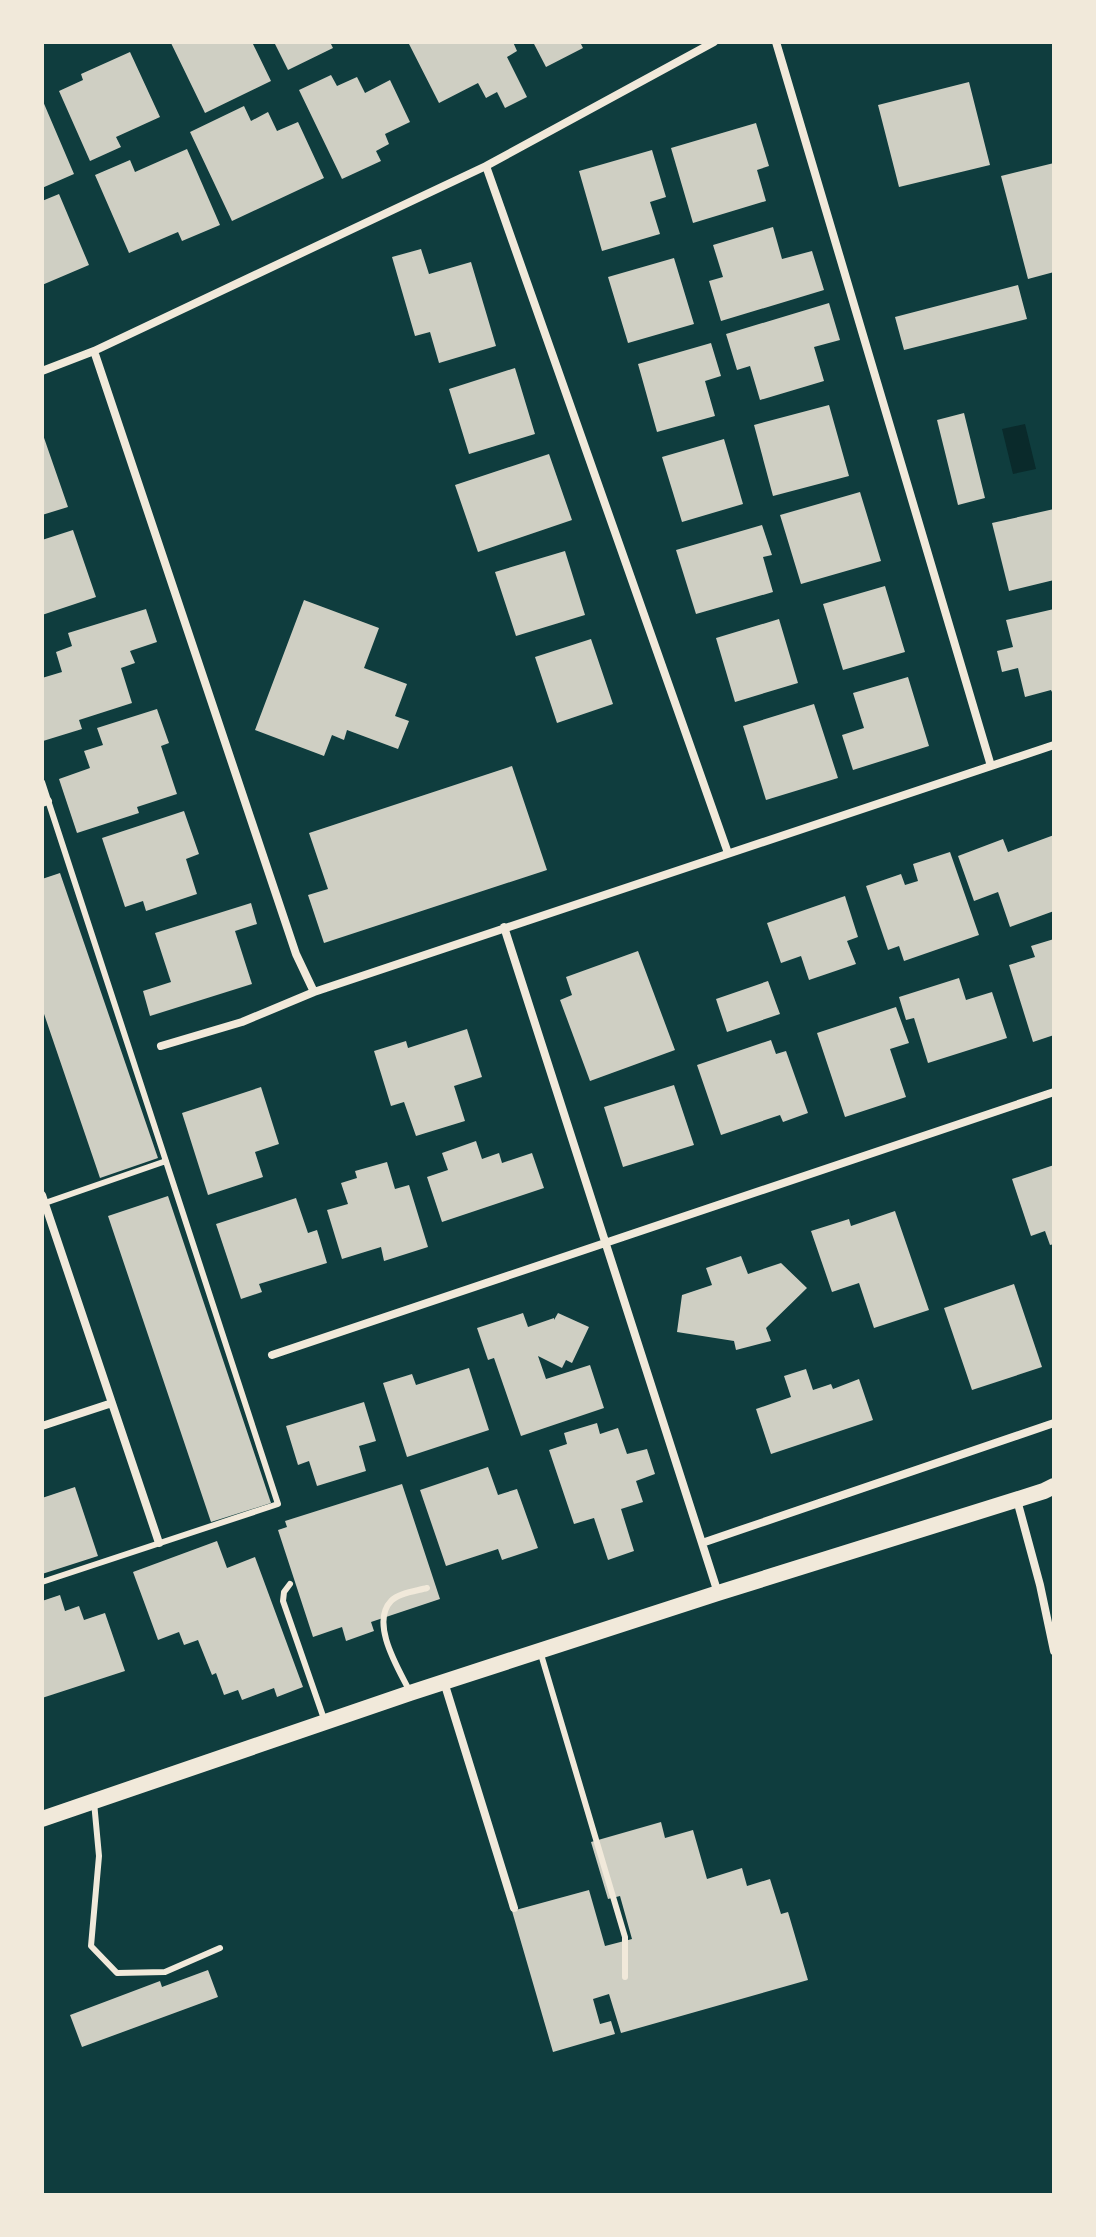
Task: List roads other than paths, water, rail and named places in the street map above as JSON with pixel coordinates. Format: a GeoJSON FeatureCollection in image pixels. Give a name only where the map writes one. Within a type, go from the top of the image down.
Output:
{"type":"FeatureCollection","features":[{"type":"Feature","properties":{"kind":"main road"},"geometry":{"type":"LineString","coordinates":[[42,1819],[410,1693],[1051,1489]]}},
{"type":"Feature","properties":{"kind":"street"},"geometry":{"type":"LineString","coordinates":[[42,371],[94,351],[486,166],[714,42]]}},
{"type":"Feature","properties":{"kind":"street"},"geometry":{"type":"LineString","coordinates":[[776,42],[991,766]]}},
{"type":"Feature","properties":{"kind":"street"},"geometry":{"type":"LineString","coordinates":[[486,166],[728,853]]}},
{"type":"Feature","properties":{"kind":"street"},"geometry":{"type":"LineString","coordinates":[[94,351],[296,954],[314,992]]}},
{"type":"Feature","properties":{"kind":"street"},"geometry":{"type":"LineString","coordinates":[[161,1046],[242,1022],[314,992],[504,927],[1054,745]]}},
{"type":"Feature","properties":{"kind":"street"},"geometry":{"type":"LineString","coordinates":[[504,927],[718,1593]]}},
{"type":"Feature","properties":{"kind":"street"},"geometry":{"type":"LineString","coordinates":[[272,1355],[1054,1092]]}},
{"type":"Feature","properties":{"kind":"street"},"geometry":{"type":"LineString","coordinates":[[43,1199],[159,1543]]}},
{"type":"Feature","properties":{"kind":"street"},"geometry":{"type":"LineString","coordinates":[[42,1426],[112,1403]]}},
{"type":"Feature","properties":{"kind":"street"},"geometry":{"type":"LineString","coordinates":[[702,1543],[1054,1423]]}},
{"type":"Feature","properties":{"kind":"street"},"geometry":{"type":"LineString","coordinates":[[1017,1500],[1054,1651]]}},
{"type":"Feature","properties":{"kind":"street"},"geometry":{"type":"LineString","coordinates":[[444,1682],[514,1908]]}},
{"type":"Feature","properties":{"kind":"lane"},"geometry":{"type":"LineString","coordinates":[[42,782],[45,802],[278,1504],[42,1582]]}},
{"type":"Feature","properties":{"kind":"lane"},"geometry":{"type":"LineString","coordinates":[[43,1199],[166,1161]]}},
{"type":"Feature","properties":{"kind":"lane"},"geometry":{"type":"LineString","coordinates":[[290,1584],[284,1592],[283,1601],[325,1723]]}},
{"type":"Feature","properties":{"kind":"lane"},"geometry":{"type":"LineString","coordinates":[[410,1693],[383,1630],[385,1610],[393,1598],[427,1588]]}},
{"type":"Feature","properties":{"kind":"lane"},"geometry":{"type":"LineString","coordinates":[[540,1651],[625,1937],[625,1977]]}},
{"type":"Feature","properties":{"kind":"lane"},"geometry":{"type":"LineString","coordinates":[[94,1802],[99,1856],[91,1946],[117,1973],[165,1972],[220,1948]]}},
{"type":"Feature","properties":{"kind":"water"},"geometry":{"type":"Polygon","coordinates":[[[1025,424],[1036,469],[1013,474],[1002,429],[1025,424]]]}}]}
